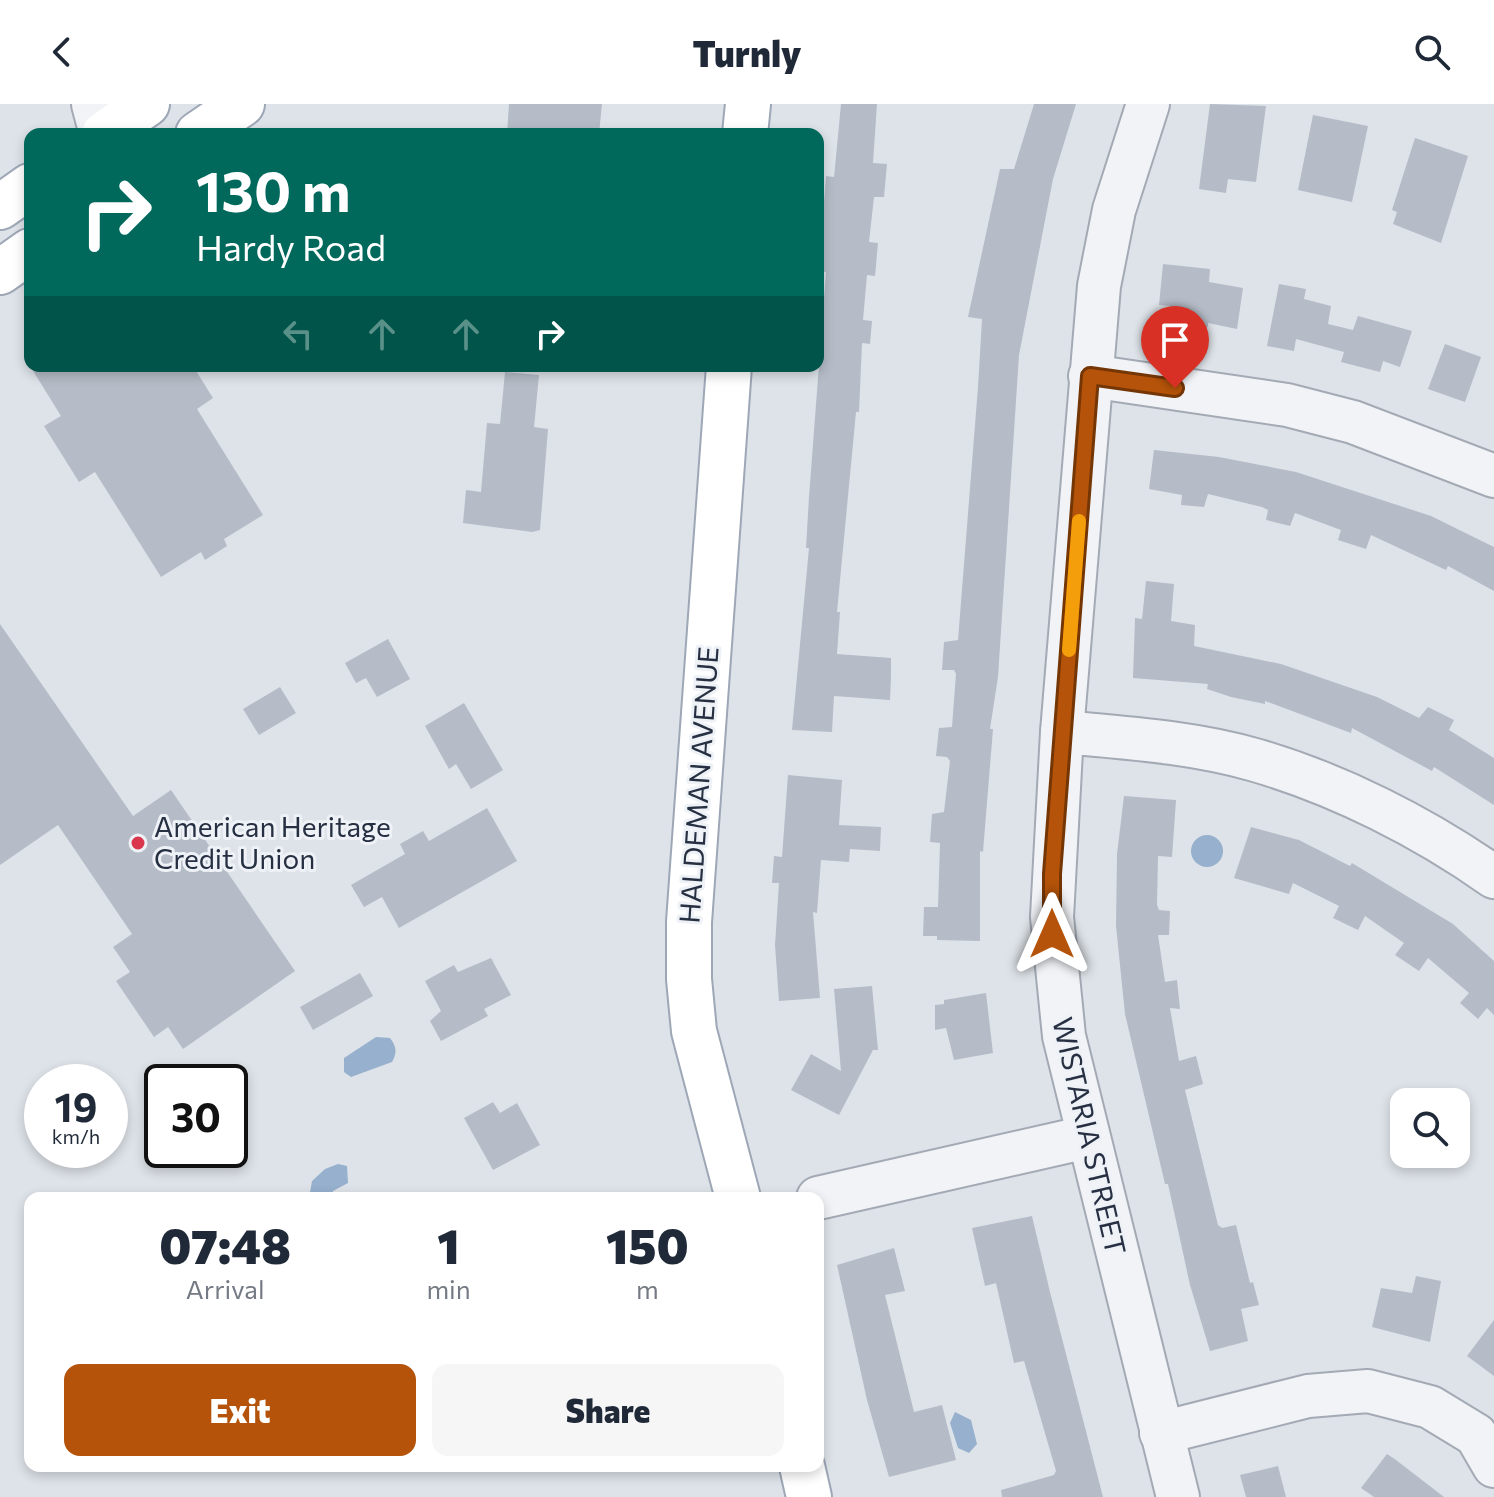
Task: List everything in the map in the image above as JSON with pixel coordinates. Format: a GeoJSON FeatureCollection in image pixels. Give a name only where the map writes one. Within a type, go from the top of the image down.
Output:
{"type":"FeatureCollection","features":[{"type":"Feature","properties":{"kind":"main road"},"geometry":{"type":"LineString","coordinates":[[111,128],[147,104]]}},
{"type":"Feature","properties":{"kind":"main road"},"geometry":{"type":"LineString","coordinates":[[207,128],[242,104]]}},
{"type":"Feature","properties":{"kind":"main road"},"geometry":{"type":"LineString","coordinates":[[746,128],[748,104]]}},
{"type":"Feature","properties":{"kind":"main road"},"geometry":{"type":"LineString","coordinates":[[0,207],[24,190]]}},
{"type":"Feature","properties":{"kind":"main road"},"geometry":{"type":"LineString","coordinates":[[0,272],[24,255]]}},
{"type":"Feature","properties":{"kind":"main road","name":"HALDEMAN AVENUE"},"geometry":{"type":"LineString","coordinates":[[729,372],[689,922],[689,979],[697,1044],[736,1192]]}},
{"type":"Feature","properties":{"kind":"main road"},"geometry":{"type":"LineString","coordinates":[[803,1472],[809,1497]]}},
{"type":"Feature","properties":{"kind":"street"},"geometry":{"type":"LineString","coordinates":[[93,104],[100,128]]}},
{"type":"Feature","properties":{"kind":"street","name":"WISTARIA STREET"},"geometry":{"type":"LineString","coordinates":[[1148,104],[1114,210],[1099,286],[1052,874],[1053,952],[1064,1036],[1087,1137],[1178,1497]]}},
{"type":"Feature","properties":{"kind":"street"},"geometry":{"type":"LineString","coordinates":[[1090,376],[1287,405],[1353,422],[1494,476]]}},
{"type":"Feature","properties":{"kind":"street"},"geometry":{"type":"LineString","coordinates":[[1062,732],[1200,747],[1255,760],[1312,780],[1395,818],[1494,877]]}},
{"type":"Feature","properties":{"kind":"street"},"geometry":{"type":"LineString","coordinates":[[824,1197],[1087,1137]]}},
{"type":"Feature","properties":{"kind":"street"},"geometry":{"type":"LineString","coordinates":[[1161,1433],[1308,1396],[1368,1391],[1430,1407],[1476,1435],[1494,1466]]}},
{"type":"Feature","properties":{"kind":"water"},"geometry":{"type":"Polygon","coordinates":[[[1207,835],[1218,840],[1223,851],[1218,862],[1207,867],[1196,862],[1191,851],[1196,840],[1207,835]]]}},
{"type":"Feature","properties":{"kind":"water"},"geometry":{"type":"Polygon","coordinates":[[[376,1037],[390,1038],[392,1041],[396,1050],[392,1062],[351,1077],[344,1072],[344,1058],[376,1037]]]}},
{"type":"Feature","properties":{"kind":"water"},"geometry":{"type":"Polygon","coordinates":[[[338,1164],[347,1166],[348,1183],[333,1192],[310,1192],[312,1181],[325,1169],[338,1164]]]}},
{"type":"Feature","properties":{"kind":"water"},"geometry":{"type":"Polygon","coordinates":[[[955,1412],[971,1420],[977,1444],[969,1453],[958,1448],[950,1423],[955,1412]]]}},
{"type":"Feature","properties":{"kind":"building"},"geometry":{"type":"Polygon","coordinates":[[[509,104],[602,104],[600,128],[507,128],[509,104]]]}},
{"type":"Feature","properties":{"kind":"building"},"geometry":{"type":"Polygon","coordinates":[[[841,104],[877,104],[873,163],[887,164],[884,197],[874,197],[869,242],[878,243],[875,276],[867,275],[863,320],[872,321],[870,344],[862,343],[859,412],[856,412],[837,612],[840,612],[837,654],[891,658],[890,700],[834,696],[832,732],[792,730],[809,548],[806,548],[818,372],[824,372],[826,176],[834,177],[841,104]]]}},
{"type":"Feature","properties":{"kind":"building"},"geometry":{"type":"Polygon","coordinates":[[[1034,104],[1076,104],[1053,179],[1019,355],[998,677],[990,729],[993,729],[983,852],[980,851],[980,941],[937,940],[937,936],[923,936],[924,907],[938,907],[940,843],[930,842],[932,814],[944,812],[950,761],[947,757],[936,756],[939,728],[952,727],[956,674],[954,670],[942,670],[944,642],[958,640],[978,387],[982,319],[968,317],[1000,169],[1014,169],[1034,104]]]}},
{"type":"Feature","properties":{"kind":"building"},"geometry":{"type":"Polygon","coordinates":[[[1210,104],[1266,106],[1256,182],[1228,179],[1226,193],[1199,189],[1210,104]]]}},
{"type":"Feature","properties":{"kind":"building"},"geometry":{"type":"Polygon","coordinates":[[[1313,115],[1368,126],[1352,202],[1298,190],[1313,115]]]}},
{"type":"Feature","properties":{"kind":"building"},"geometry":{"type":"Polygon","coordinates":[[[1415,138],[1468,156],[1441,243],[1393,224],[1397,212],[1392,210],[1415,138]]]}},
{"type":"Feature","properties":{"kind":"building"},"geometry":{"type":"Polygon","coordinates":[[[1163,264],[1210,269],[1209,282],[1243,288],[1237,329],[1208,323],[1208,327],[1168,323],[1170,306],[1159,305],[1163,264]]]}},
{"type":"Feature","properties":{"kind":"building"},"geometry":{"type":"Polygon","coordinates":[[[1279,284],[1306,289],[1304,299],[1331,306],[1328,324],[1353,330],[1358,316],[1412,331],[1400,367],[1383,361],[1380,372],[1341,362],[1344,352],[1296,339],[1294,351],[1267,346],[1279,284]]]}},
{"type":"Feature","properties":{"kind":"building"},"geometry":{"type":"Polygon","coordinates":[[[1445,344],[1481,357],[1465,402],[1428,389],[1445,344]]]}},
{"type":"Feature","properties":{"kind":"building"},"geometry":{"type":"Polygon","coordinates":[[[34,372],[197,372],[213,398],[197,409],[263,515],[224,539],[227,546],[205,560],[201,552],[161,577],[95,472],[79,482],[44,426],[61,416],[34,372]]]}},
{"type":"Feature","properties":{"kind":"building"},"geometry":{"type":"Polygon","coordinates":[[[505,372],[539,375],[534,427],[548,429],[540,530],[532,532],[463,523],[466,490],[481,492],[487,423],[500,424],[505,372]]]}},
{"type":"Feature","properties":{"kind":"building"},"geometry":{"type":"Polygon","coordinates":[[[1154,450],[1219,457],[1296,472],[1431,516],[1494,547],[1494,591],[1448,566],[1446,570],[1371,535],[1366,549],[1338,540],[1341,530],[1295,513],[1290,526],[1266,520],[1268,510],[1262,507],[1208,494],[1204,507],[1181,505],[1182,495],[1149,489],[1154,450]]]}},
{"type":"Feature","properties":{"kind":"building"},"geometry":{"type":"Polygon","coordinates":[[[1146,581],[1174,584],[1171,621],[1195,625],[1194,646],[1281,664],[1377,697],[1419,718],[1428,707],[1454,720],[1449,730],[1494,758],[1494,805],[1434,767],[1432,771],[1352,728],[1351,733],[1265,701],[1265,704],[1231,697],[1207,689],[1208,684],[1133,678],[1135,618],[1142,619],[1146,581]]]}},
{"type":"Feature","properties":{"kind":"building","name":"American Heritage Credit Union"},"geometry":{"type":"Polygon","coordinates":[[[0,624],[133,816],[171,790],[295,971],[183,1049],[168,1027],[154,1037],[116,981],[130,972],[113,947],[132,934],[58,825],[0,865],[0,624]]]}},
{"type":"Feature","properties":{"kind":"building"},"geometry":{"type":"Polygon","coordinates":[[[388,639],[410,679],[377,697],[366,678],[356,683],[345,663],[388,639]]]}},
{"type":"Feature","properties":{"kind":"building"},"geometry":{"type":"Polygon","coordinates":[[[280,687],[296,713],[259,735],[243,709],[280,687]]]}},
{"type":"Feature","properties":{"kind":"building"},"geometry":{"type":"Polygon","coordinates":[[[464,703],[503,770],[471,789],[456,764],[449,769],[425,726],[464,703]]]}},
{"type":"Feature","properties":{"kind":"building"},"geometry":{"type":"Polygon","coordinates":[[[788,775],[842,780],[839,825],[881,827],[880,851],[850,849],[849,862],[821,860],[817,913],[813,912],[820,998],[779,1001],[775,945],[779,883],[772,883],[774,856],[782,857],[788,775]]]}},
{"type":"Feature","properties":{"kind":"building"},"geometry":{"type":"Polygon","coordinates":[[[1124,796],[1176,800],[1172,857],[1158,856],[1157,905],[1159,910],[1170,911],[1169,935],[1158,935],[1165,982],[1177,980],[1180,1009],[1170,1008],[1179,1061],[1196,1056],[1203,1084],[1185,1090],[1218,1225],[1222,1228],[1236,1225],[1250,1283],[1253,1282],[1259,1305],[1241,1309],[1248,1341],[1210,1351],[1190,1285],[1125,1014],[1116,926],[1117,854],[1124,796]]]}},
{"type":"Feature","properties":{"kind":"building"},"geometry":{"type":"Polygon","coordinates":[[[487,808],[517,861],[399,928],[382,897],[364,907],[351,885],[405,854],[400,844],[423,831],[429,841],[487,808]]]}},
{"type":"Feature","properties":{"kind":"building"},"geometry":{"type":"Polygon","coordinates":[[[1251,827],[1299,840],[1350,866],[1352,863],[1453,924],[1494,961],[1494,1015],[1487,1008],[1478,1019],[1460,1003],[1469,993],[1428,958],[1419,971],[1395,955],[1404,943],[1365,916],[1358,930],[1333,918],[1339,906],[1293,883],[1289,894],[1234,878],[1251,827]]]}},
{"type":"Feature","properties":{"kind":"building"},"geometry":{"type":"Polygon","coordinates":[[[491,958],[511,995],[484,1009],[488,1016],[441,1041],[430,1021],[441,1011],[425,981],[454,965],[458,972],[491,958]]]}},
{"type":"Feature","properties":{"kind":"building"},"geometry":{"type":"Polygon","coordinates":[[[360,973],[373,996],[313,1030],[300,1007],[360,973]]]}},
{"type":"Feature","properties":{"kind":"building"},"geometry":{"type":"Polygon","coordinates":[[[872,986],[878,1050],[873,1050],[839,1115],[791,1090],[811,1054],[841,1071],[834,989],[872,986]]]}},
{"type":"Feature","properties":{"kind":"building"},"geometry":{"type":"Polygon","coordinates":[[[986,993],[993,1053],[954,1060],[946,1028],[935,1030],[935,1005],[944,1004],[944,1000],[986,993]]]}},
{"type":"Feature","properties":{"kind":"building"},"geometry":{"type":"Polygon","coordinates":[[[493,1102],[500,1113],[517,1103],[540,1145],[493,1170],[464,1118],[493,1102]]]}},
{"type":"Feature","properties":{"kind":"building"},"geometry":{"type":"Polygon","coordinates":[[[1032,1216],[1103,1497],[1002,1497],[1001,1490],[1054,1475],[1056,1471],[1024,1361],[1014,1363],[996,1283],[985,1286],[972,1228],[1032,1216]]]}},
{"type":"Feature","properties":{"kind":"building"},"geometry":{"type":"Polygon","coordinates":[[[894,1248],[905,1291],[885,1295],[914,1412],[942,1405],[956,1460],[889,1477],[867,1400],[837,1265],[894,1248]]]}},
{"type":"Feature","properties":{"kind":"building"},"geometry":{"type":"Polygon","coordinates":[[[1416,1276],[1441,1281],[1430,1342],[1372,1327],[1381,1288],[1412,1293],[1416,1276]]]}},
{"type":"Feature","properties":{"kind":"building"},"geometry":{"type":"Polygon","coordinates":[[[1494,1320],[1494,1376],[1467,1356],[1494,1320]]]}},
{"type":"Feature","properties":{"kind":"building"},"geometry":{"type":"Polygon","coordinates":[[[1387,1454],[1444,1497],[1374,1497],[1361,1488],[1387,1454]]]}},
{"type":"Feature","properties":{"kind":"building"},"geometry":{"type":"Polygon","coordinates":[[[1278,1466],[1286,1497],[1246,1497],[1240,1475],[1278,1466]]]}},
{"type":"Feature","properties":{"kind":"slow traffic"},"geometry":{"type":"LineString","coordinates":[[1069,650],[1079,521]]}},
{"type":"Feature","properties":{"kind":"place","name":"American Heritage Credit Union"},"geometry":{"type":"Point","coordinates":[138,843]}},
{"type":"Feature","properties":{"kind":"route"},"geometry":{"type":"LineString","coordinates":[[1052,934],[1052,874],[1090,376],[1175,388]]}}]}
